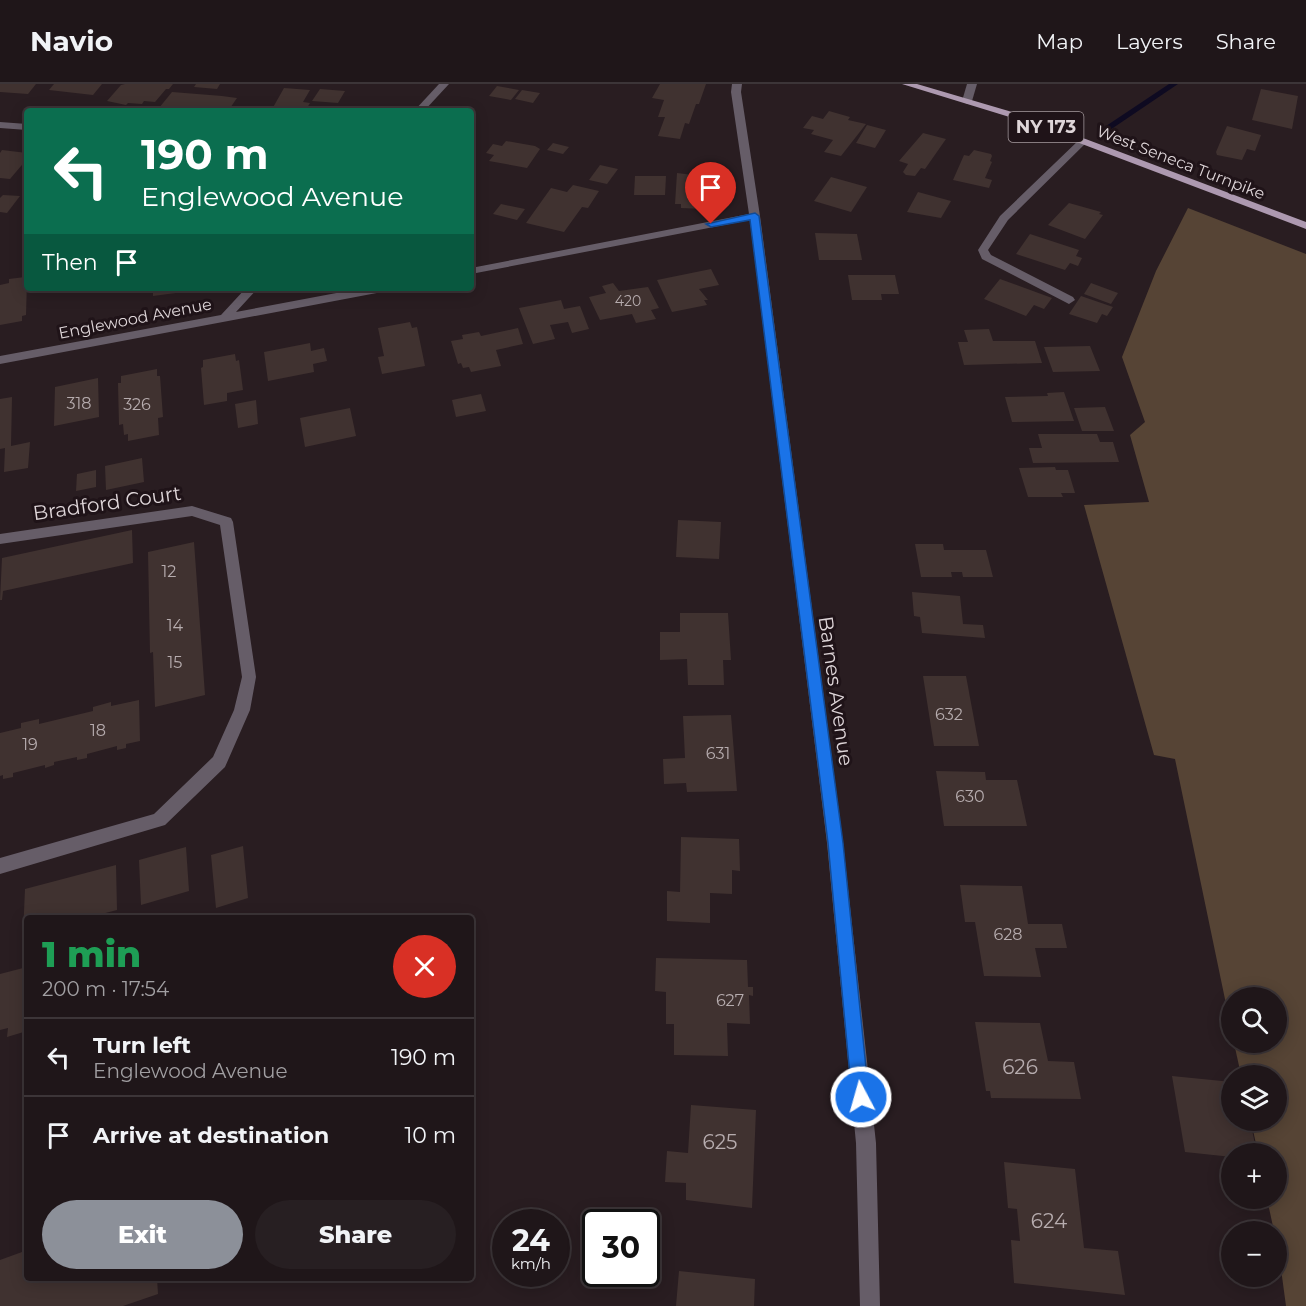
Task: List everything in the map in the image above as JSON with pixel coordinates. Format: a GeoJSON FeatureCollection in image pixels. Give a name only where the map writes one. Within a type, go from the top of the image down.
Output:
{"type":"FeatureCollection","features":[{"type":"Feature","properties":{"kind":"main road","name":"West Seneca Turnpike"},"geometry":{"type":"LineString","coordinates":[[907,84],[1019,117],[1306,226]]}},
{"type":"Feature","properties":{"kind":"street"},"geometry":{"type":"LineString","coordinates":[[422,108],[444,84]]}},
{"type":"Feature","properties":{"kind":"street","name":"Barnes Avenue"},"geometry":{"type":"LineString","coordinates":[[737,84],[736,92],[755,216],[835,843],[866,1143],[870,1306]]}},
{"type":"Feature","properties":{"kind":"street"},"geometry":{"type":"LineString","coordinates":[[967,101],[972,84]]}},
{"type":"Feature","properties":{"kind":"street"},"geometry":{"type":"LineString","coordinates":[[0,125],[24,127]]}},
{"type":"Feature","properties":{"kind":"street"},"geometry":{"type":"LineString","coordinates":[[1069,300],[986,257],[982,250],[1004,218],[1083,141]]}},
{"type":"Feature","properties":{"kind":"street"},"geometry":{"type":"LineString","coordinates":[[474,270],[755,216]]}},
{"type":"Feature","properties":{"kind":"street"},"geometry":{"type":"LineString","coordinates":[[223,319],[249,291]]}},
{"type":"Feature","properties":{"kind":"street","name":"Englewood Avenue"},"geometry":{"type":"LineString","coordinates":[[0,360],[367,291]]}},
{"type":"Feature","properties":{"kind":"street","name":"Bradford Court"},"geometry":{"type":"LineString","coordinates":[[0,539],[192,511],[226,522],[249,676],[242,710],[219,762],[159,820],[0,866]]}},
{"type":"Feature","properties":{"kind":"shaded area"},"geometry":{"type":"Polygon","coordinates":[[[1188,208],[1306,254],[1306,1306],[1286,1306],[1283,1287],[1287,1287],[1287,1221],[1272,1221],[1269,1209],[1287,1209],[1287,1143],[1256,1143],[1253,1131],[1287,1131],[1287,1065],[1239,1065],[1236,1053],[1287,1053],[1287,987],[1222,987],[1175,759],[1154,755],[1084,505],[1149,502],[1130,435],[1145,422],[1122,357],[1156,271],[1188,208]]]}},
{"type":"Feature","properties":{"kind":"building"},"geometry":{"type":"Polygon","coordinates":[[[0,84],[36,84],[28,94],[0,92],[0,84]]]}},
{"type":"Feature","properties":{"kind":"building"},"geometry":{"type":"Polygon","coordinates":[[[54,84],[102,84],[93,95],[49,90],[54,84]]]}},
{"type":"Feature","properties":{"kind":"building"},"geometry":{"type":"Polygon","coordinates":[[[173,84],[155,102],[144,101],[142,104],[128,103],[126,105],[107,101],[121,85],[173,84]]]}},
{"type":"Feature","properties":{"kind":"building"},"geometry":{"type":"Polygon","coordinates":[[[196,84],[220,84],[217,89],[194,87],[196,84]]]}},
{"type":"Feature","properties":{"kind":"building"},"geometry":{"type":"Polygon","coordinates":[[[660,84],[706,84],[689,124],[685,123],[680,139],[658,136],[665,117],[658,117],[664,100],[652,98],[660,84]]]}},
{"type":"Feature","properties":{"kind":"building"},"geometry":{"type":"Polygon","coordinates":[[[497,86],[519,90],[511,100],[489,96],[497,86]]]}},
{"type":"Feature","properties":{"kind":"building"},"geometry":{"type":"Polygon","coordinates":[[[284,88],[310,90],[303,102],[310,103],[307,108],[273,108],[284,88]]]}},
{"type":"Feature","properties":{"kind":"building"},"geometry":{"type":"Polygon","coordinates":[[[320,89],[345,91],[338,103],[312,101],[320,89]]]}},
{"type":"Feature","properties":{"kind":"building"},"geometry":{"type":"Polygon","coordinates":[[[1261,89],[1298,96],[1292,129],[1252,120],[1261,89]]]}},
{"type":"Feature","properties":{"kind":"building"},"geometry":{"type":"Polygon","coordinates":[[[522,90],[540,93],[533,103],[515,99],[522,90]]]}},
{"type":"Feature","properties":{"kind":"building"},"geometry":{"type":"Polygon","coordinates":[[[172,92],[237,98],[230,108],[159,108],[172,92]]]}},
{"type":"Feature","properties":{"kind":"building"},"geometry":{"type":"Polygon","coordinates":[[[829,111],[850,117],[848,120],[866,124],[841,156],[824,152],[833,140],[811,134],[814,130],[803,128],[812,116],[823,119],[829,111]]]}},
{"type":"Feature","properties":{"kind":"building"},"geometry":{"type":"Polygon","coordinates":[[[867,125],[886,130],[875,148],[856,143],[867,125]]]}},
{"type":"Feature","properties":{"kind":"building"},"geometry":{"type":"Polygon","coordinates":[[[1227,126],[1261,135],[1255,151],[1247,149],[1242,160],[1217,155],[1216,152],[1227,126]]]}},
{"type":"Feature","properties":{"kind":"building"},"geometry":{"type":"Polygon","coordinates":[[[923,133],[946,139],[925,169],[921,168],[915,176],[906,175],[903,172],[908,164],[899,161],[923,133]]]}},
{"type":"Feature","properties":{"kind":"building"},"geometry":{"type":"Polygon","coordinates":[[[506,141],[540,149],[527,168],[489,161],[494,155],[486,153],[493,144],[502,146],[506,141]]]}},
{"type":"Feature","properties":{"kind":"building"},"geometry":{"type":"Polygon","coordinates":[[[553,143],[569,147],[563,154],[547,150],[553,143]]]}},
{"type":"Feature","properties":{"kind":"building"},"geometry":{"type":"Polygon","coordinates":[[[2,150],[24,153],[24,163],[10,179],[0,178],[2,150]]]}},
{"type":"Feature","properties":{"kind":"building"},"geometry":{"type":"Polygon","coordinates":[[[974,150],[992,156],[990,161],[992,162],[985,178],[992,180],[989,188],[953,180],[964,155],[969,156],[974,150]]]}},
{"type":"Feature","properties":{"kind":"building"},"geometry":{"type":"Polygon","coordinates":[[[600,165],[618,169],[607,184],[589,180],[600,165]]]}},
{"type":"Feature","properties":{"kind":"building"},"geometry":{"type":"Polygon","coordinates":[[[677,173],[701,176],[700,174],[708,174],[709,205],[706,205],[706,209],[681,208],[681,204],[675,204],[677,173]]]}},
{"type":"Feature","properties":{"kind":"building"},"geometry":{"type":"Polygon","coordinates":[[[635,176],[666,176],[665,195],[634,195],[635,176]]]}},
{"type":"Feature","properties":{"kind":"building"},"geometry":{"type":"Polygon","coordinates":[[[831,177],[867,187],[851,212],[814,201],[831,177]]]}},
{"type":"Feature","properties":{"kind":"building"},"geometry":{"type":"Polygon","coordinates":[[[573,185],[599,191],[588,208],[582,207],[564,232],[526,223],[551,188],[567,192],[573,185]]]}},
{"type":"Feature","properties":{"kind":"building"},"geometry":{"type":"Polygon","coordinates":[[[918,192],[951,201],[941,218],[907,212],[918,192]]]}},
{"type":"Feature","properties":{"kind":"building"},"geometry":{"type":"Polygon","coordinates":[[[3,195],[20,196],[7,213],[0,212],[0,198],[3,195]]]}},
{"type":"Feature","properties":{"kind":"building"},"geometry":{"type":"Polygon","coordinates":[[[1069,203],[1101,212],[1099,214],[1103,215],[1085,239],[1048,225],[1069,203]]]}},
{"type":"Feature","properties":{"kind":"building"},"geometry":{"type":"Polygon","coordinates":[[[501,204],[525,209],[517,220],[493,214],[501,204]]]}},
{"type":"Feature","properties":{"kind":"building"},"geometry":{"type":"Polygon","coordinates":[[[815,233],[857,234],[862,260],[819,260],[815,233]]]}},
{"type":"Feature","properties":{"kind":"building"},"geometry":{"type":"Polygon","coordinates":[[[1030,234],[1079,250],[1076,256],[1082,258],[1078,266],[1070,263],[1065,270],[1016,254],[1030,234]]]}},
{"type":"Feature","properties":{"kind":"building"},"geometry":{"type":"Polygon","coordinates":[[[711,269],[719,285],[699,289],[708,300],[704,300],[707,305],[672,312],[657,280],[711,269]]]}},
{"type":"Feature","properties":{"kind":"building"},"geometry":{"type":"Polygon","coordinates":[[[848,275],[895,275],[899,294],[881,294],[882,300],[852,300],[848,275]]]}},
{"type":"Feature","properties":{"kind":"building"},"geometry":{"type":"Polygon","coordinates":[[[24,277],[24,291],[27,291],[26,315],[22,316],[22,321],[0,325],[0,285],[9,283],[9,279],[24,277]]]}},
{"type":"Feature","properties":{"kind":"building"},"geometry":{"type":"Polygon","coordinates":[[[1000,279],[1052,298],[1044,309],[1034,305],[1026,316],[984,299],[1000,279]]]}},
{"type":"Feature","properties":{"kind":"building"},"geometry":{"type":"Polygon","coordinates":[[[613,283],[619,291],[648,287],[659,308],[651,310],[656,319],[636,323],[632,314],[600,320],[589,297],[606,293],[602,286],[613,283]]]}},
{"type":"Feature","properties":{"kind":"building"},"geometry":{"type":"Polygon","coordinates":[[[1091,283],[1118,293],[1111,304],[1084,294],[1091,283]]]}},
{"type":"Feature","properties":{"kind":"building"},"geometry":{"type":"Polygon","coordinates":[[[153,291],[191,291],[153,296],[153,291]]]}},
{"type":"Feature","properties":{"kind":"building"},"geometry":{"type":"Polygon","coordinates":[[[1081,296],[1113,307],[1107,316],[1102,314],[1097,323],[1069,314],[1081,296]]]}},
{"type":"Feature","properties":{"kind":"building"},"geometry":{"type":"Polygon","coordinates":[[[561,300],[564,309],[580,306],[589,329],[572,333],[568,322],[550,325],[555,339],[533,344],[519,308],[561,300]]]}},
{"type":"Feature","properties":{"kind":"building"},"geometry":{"type":"Polygon","coordinates":[[[410,322],[412,328],[417,327],[425,366],[382,374],[378,357],[384,356],[378,328],[410,322]]]}},
{"type":"Feature","properties":{"kind":"building"},"geometry":{"type":"Polygon","coordinates":[[[518,328],[523,344],[496,350],[501,366],[471,372],[469,367],[463,368],[461,363],[458,364],[451,341],[463,339],[462,335],[479,332],[481,336],[518,328]]]}},
{"type":"Feature","properties":{"kind":"building"},"geometry":{"type":"Polygon","coordinates":[[[989,329],[993,341],[1035,341],[1042,363],[964,365],[958,342],[968,342],[964,330],[989,329]]]}},
{"type":"Feature","properties":{"kind":"building"},"geometry":{"type":"Polygon","coordinates":[[[310,343],[311,351],[324,348],[327,361],[313,364],[314,372],[268,381],[264,352],[310,343]]]}},
{"type":"Feature","properties":{"kind":"building"},"geometry":{"type":"Polygon","coordinates":[[[1090,346],[1100,371],[1053,372],[1044,347],[1090,346]]]}},
{"type":"Feature","properties":{"kind":"building"},"geometry":{"type":"Polygon","coordinates":[[[235,354],[236,361],[239,360],[243,390],[227,393],[227,401],[204,405],[201,368],[203,360],[235,354]]]}},
{"type":"Feature","properties":{"kind":"building"},"geometry":{"type":"Polygon","coordinates":[[[157,369],[157,376],[160,376],[163,417],[158,418],[159,435],[128,441],[128,434],[124,435],[123,424],[119,425],[118,383],[121,383],[121,376],[157,369]]]}},
{"type":"Feature","properties":{"kind":"building"},"geometry":{"type":"Polygon","coordinates":[[[98,378],[99,417],[54,426],[55,387],[98,378]]]}},
{"type":"Feature","properties":{"kind":"building"},"geometry":{"type":"Polygon","coordinates":[[[1064,392],[1074,421],[1012,422],[1005,397],[1048,396],[1047,393],[1064,392]]]}},
{"type":"Feature","properties":{"kind":"building"},"geometry":{"type":"Polygon","coordinates":[[[481,394],[486,411],[456,417],[452,400],[481,394]]]}},
{"type":"Feature","properties":{"kind":"building"},"geometry":{"type":"Polygon","coordinates":[[[12,397],[11,446],[30,442],[28,468],[4,472],[5,448],[0,449],[0,399],[12,397]]]}},
{"type":"Feature","properties":{"kind":"building"},"geometry":{"type":"Polygon","coordinates":[[[256,400],[258,424],[238,428],[235,404],[256,400]]]}},
{"type":"Feature","properties":{"kind":"building"},"geometry":{"type":"Polygon","coordinates":[[[1105,407],[1114,431],[1082,431],[1074,408],[1105,407]]]}},
{"type":"Feature","properties":{"kind":"building"},"geometry":{"type":"Polygon","coordinates":[[[350,408],[356,436],[305,447],[300,418],[350,408]]]}},
{"type":"Feature","properties":{"kind":"building"},"geometry":{"type":"Polygon","coordinates":[[[1038,434],[1097,434],[1100,442],[1113,442],[1119,462],[1033,463],[1029,448],[1042,448],[1038,434]]]}},
{"type":"Feature","properties":{"kind":"building"},"geometry":{"type":"Polygon","coordinates":[[[142,458],[144,482],[106,490],[105,466],[142,458]]]}},
{"type":"Feature","properties":{"kind":"building"},"geometry":{"type":"Polygon","coordinates":[[[1055,467],[1056,470],[1068,470],[1075,493],[1061,493],[1063,497],[1028,497],[1019,468],[1055,467]]]}},
{"type":"Feature","properties":{"kind":"building"},"geometry":{"type":"Polygon","coordinates":[[[96,470],[96,487],[76,491],[77,474],[96,470]]]}},
{"type":"Feature","properties":{"kind":"building"},"geometry":{"type":"Polygon","coordinates":[[[678,520],[721,522],[719,559],[676,557],[678,520]]]}},
{"type":"Feature","properties":{"kind":"building"},"geometry":{"type":"Polygon","coordinates":[[[132,530],[133,563],[3,591],[2,600],[0,600],[2,558],[132,530]]]}},
{"type":"Feature","properties":{"kind":"building"},"geometry":{"type":"Polygon","coordinates":[[[194,542],[205,695],[155,707],[153,652],[150,653],[148,552],[194,542]]]}},
{"type":"Feature","properties":{"kind":"building"},"geometry":{"type":"Polygon","coordinates":[[[915,544],[943,544],[944,550],[986,550],[993,577],[963,577],[962,572],[951,572],[952,577],[921,577],[915,544]]]}},
{"type":"Feature","properties":{"kind":"building"},"geometry":{"type":"Polygon","coordinates":[[[912,592],[960,596],[963,624],[983,625],[985,638],[922,633],[920,617],[914,616],[912,592]]]}},
{"type":"Feature","properties":{"kind":"building"},"geometry":{"type":"Polygon","coordinates":[[[680,613],[728,613],[731,660],[723,660],[724,685],[688,685],[687,659],[660,660],[660,632],[680,632],[680,613]]]}},
{"type":"Feature","properties":{"kind":"building"},"geometry":{"type":"Polygon","coordinates":[[[923,676],[966,676],[979,746],[934,746],[923,676]]]}},
{"type":"Feature","properties":{"kind":"building"},"geometry":{"type":"Polygon","coordinates":[[[139,700],[140,741],[126,744],[126,748],[117,750],[117,746],[87,754],[87,758],[77,760],[77,757],[54,762],[54,765],[45,768],[45,765],[13,773],[13,777],[3,779],[3,775],[0,776],[0,733],[21,728],[21,723],[39,719],[39,724],[93,711],[93,707],[111,702],[111,706],[139,700]]]}},
{"type":"Feature","properties":{"kind":"building"},"geometry":{"type":"Polygon","coordinates":[[[731,715],[737,791],[687,792],[686,783],[664,784],[663,759],[685,758],[683,716],[731,715]]]}},
{"type":"Feature","properties":{"kind":"building"},"geometry":{"type":"Polygon","coordinates":[[[936,771],[985,772],[986,780],[1017,780],[1027,826],[944,826],[936,771]]]}},
{"type":"Feature","properties":{"kind":"building"},"geometry":{"type":"Polygon","coordinates":[[[681,837],[739,839],[740,871],[732,870],[732,894],[710,893],[710,923],[667,921],[667,891],[680,892],[681,837]]]}},
{"type":"Feature","properties":{"kind":"building"},"geometry":{"type":"Polygon","coordinates":[[[243,846],[248,898],[216,908],[211,855],[243,846]]]}},
{"type":"Feature","properties":{"kind":"building"},"geometry":{"type":"Polygon","coordinates":[[[186,847],[189,891],[141,905],[139,860],[186,847]]]}},
{"type":"Feature","properties":{"kind":"building"},"geometry":{"type":"Polygon","coordinates":[[[116,865],[117,910],[98,915],[24,915],[23,935],[25,889],[116,865]]]}},
{"type":"Feature","properties":{"kind":"building"},"geometry":{"type":"Polygon","coordinates":[[[960,885],[1022,886],[1028,924],[1062,924],[1067,948],[1035,948],[1041,977],[984,976],[975,922],[965,922],[960,885]]]}},
{"type":"Feature","properties":{"kind":"building"},"geometry":{"type":"Polygon","coordinates":[[[656,958],[747,960],[748,987],[753,987],[753,996],[749,995],[750,1024],[727,1023],[728,1056],[674,1055],[674,1024],[666,1024],[666,992],[655,991],[656,958]]]}},
{"type":"Feature","properties":{"kind":"building"},"geometry":{"type":"Polygon","coordinates":[[[24,968],[24,1032],[7,1037],[8,1028],[0,1030],[0,974],[24,968]]]}},
{"type":"Feature","properties":{"kind":"building"},"geometry":{"type":"Polygon","coordinates":[[[975,1022],[1040,1023],[1048,1061],[1074,1062],[1081,1099],[991,1098],[990,1091],[986,1091],[975,1022]]]}},
{"type":"Feature","properties":{"kind":"building"},"geometry":{"type":"Polygon","coordinates":[[[1172,1076],[1221,1081],[1221,1131],[1252,1131],[1255,1143],[1221,1143],[1221,1156],[1185,1152],[1172,1076]]]}},
{"type":"Feature","properties":{"kind":"building"},"geometry":{"type":"Polygon","coordinates":[[[691,1105],[756,1110],[752,1208],[686,1200],[686,1183],[665,1182],[667,1151],[688,1153],[691,1105]]]}},
{"type":"Feature","properties":{"kind":"building"},"geometry":{"type":"Polygon","coordinates":[[[1004,1162],[1075,1169],[1084,1248],[1118,1251],[1125,1295],[1014,1283],[1011,1240],[1020,1241],[1017,1209],[1008,1208],[1004,1162]]]}},
{"type":"Feature","properties":{"kind":"building"},"geometry":{"type":"Polygon","coordinates":[[[22,1252],[24,1281],[157,1281],[158,1294],[123,1306],[0,1306],[0,1260],[22,1252]]]}},
{"type":"Feature","properties":{"kind":"building"},"geometry":{"type":"Polygon","coordinates":[[[679,1271],[755,1279],[754,1306],[676,1306],[679,1271]]]}},
{"type":"Feature","properties":{"kind":"waterway"},"geometry":{"type":"LineString","coordinates":[[1104,130],[1174,84]]}},
{"type":"Feature","properties":{"kind":"route"},"geometry":{"type":"LineString","coordinates":[[711,224],[755,216],[835,843],[861,1097]]}}]}
